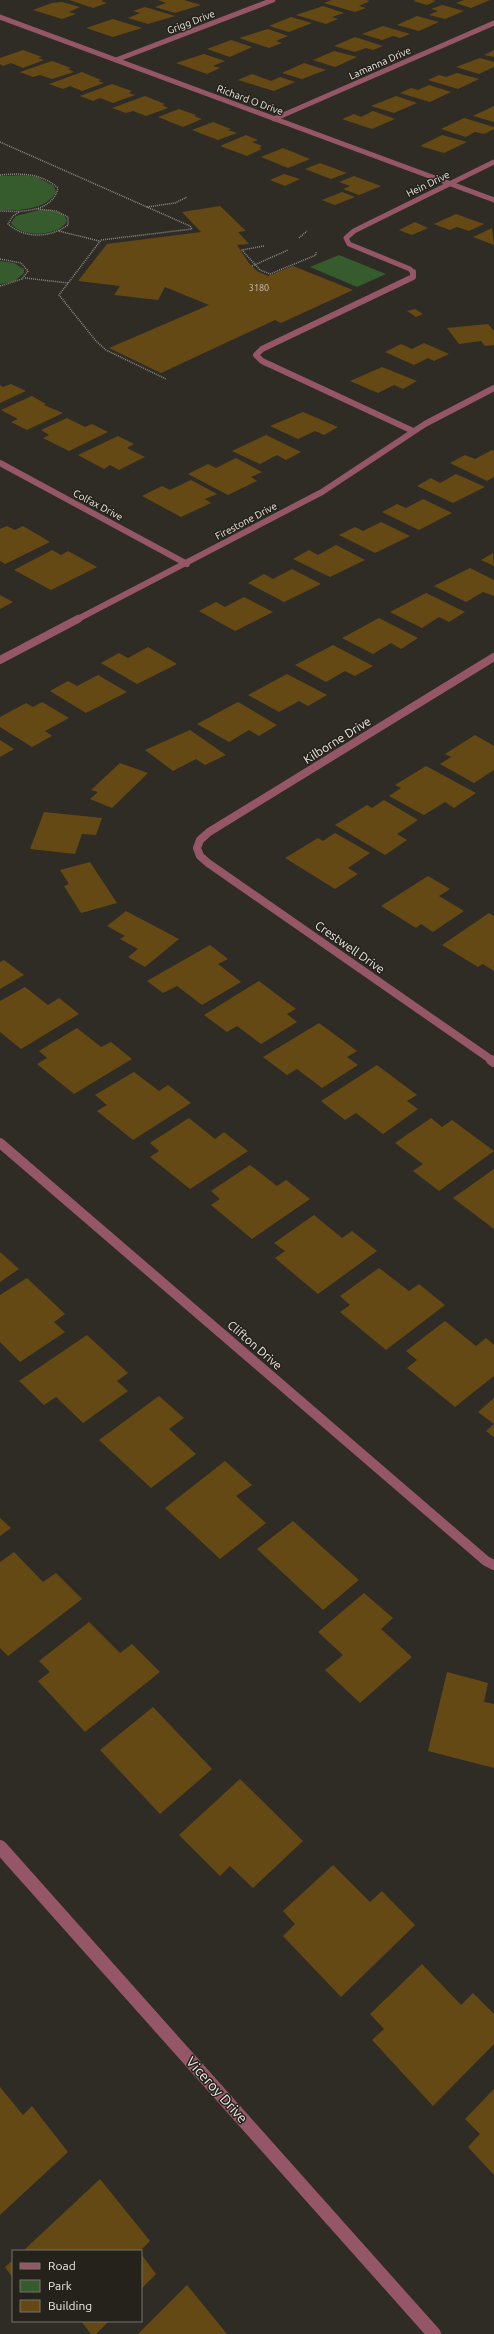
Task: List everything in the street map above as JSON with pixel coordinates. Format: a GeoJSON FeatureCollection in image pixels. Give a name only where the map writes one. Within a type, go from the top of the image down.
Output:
{"type":"FeatureCollection","features":[{"type":"Feature","properties":{"kind":"street","name":"Grigg Drive"},"geometry":{"type":"LineString","coordinates":[[116,60],[273,0]]}},
{"type":"Feature","properties":{"kind":"street","name":"Richard O Drive"},"geometry":{"type":"LineString","coordinates":[[0,17],[494,200]]}},
{"type":"Feature","properties":{"kind":"street","name":"Lamanna Drive"},"geometry":{"type":"LineString","coordinates":[[274,118],[494,23]]}},
{"type":"Feature","properties":{"kind":"street","name":"Hein Drive"},"geometry":{"type":"LineString","coordinates":[[413,431],[262,361],[256,355],[262,348],[413,276],[413,272],[410,269],[353,247],[347,242],[346,238],[354,231],[494,162]]}},
{"type":"Feature","properties":{"kind":"street","name":"Firestone Drive"},"geometry":{"type":"LineString","coordinates":[[0,660],[322,492],[413,431],[494,388]]}},
{"type":"Feature","properties":{"kind":"street","name":"Colfax Drive"},"geometry":{"type":"LineString","coordinates":[[0,464],[186,564]]}},
{"type":"Feature","properties":{"kind":"street","name":"Kilborne Drive"},"geometry":{"type":"LineString","coordinates":[[197,848],[200,840],[209,832],[494,657]]}},
{"type":"Feature","properties":{"kind":"street","name":"Crestwell Drive"},"geometry":{"type":"LineString","coordinates":[[197,848],[200,856],[208,863],[494,1062]]}},
{"type":"Feature","properties":{"kind":"street","name":"Clifton Drive"},"geometry":{"type":"LineString","coordinates":[[0,1143],[486,1561],[494,1565]]}},
{"type":"Feature","properties":{"kind":"street","name":"Viceroy Drive"},"geometry":{"type":"LineString","coordinates":[[0,1847],[434,2334]]}},
{"type":"Feature","properties":{"kind":"path"},"geometry":{"type":"LineString","coordinates":[[0,142],[190,226],[192,230],[100,242],[59,231],[37,234],[22,233],[12,228],[8,224],[9,220],[21,211]]}},
{"type":"Feature","properties":{"kind":"path"},"geometry":{"type":"LineString","coordinates":[[0,175],[30,175],[53,182],[58,188],[58,195],[52,201],[34,209]]}},
{"type":"Feature","properties":{"kind":"path"},"geometry":{"type":"LineString","coordinates":[[147,207],[174,203],[187,197]]}},
{"type":"Feature","properties":{"kind":"path"},"geometry":{"type":"LineString","coordinates":[[0,211],[21,211],[34,209],[56,210],[68,216],[68,224],[59,231]]}},
{"type":"Feature","properties":{"kind":"path"},"geometry":{"type":"LineString","coordinates":[[299,238],[308,231]]}},
{"type":"Feature","properties":{"kind":"path"},"geometry":{"type":"LineString","coordinates":[[100,242],[59,295],[96,341],[106,350],[166,379]]}},
{"type":"Feature","properties":{"kind":"path"},"geometry":{"type":"LineString","coordinates":[[264,246],[243,249],[255,266],[270,274],[316,255],[316,252]]}},
{"type":"Feature","properties":{"kind":"path"},"geometry":{"type":"LineString","coordinates":[[252,266],[255,266],[288,250]]}},
{"type":"Feature","properties":{"kind":"path"},"geometry":{"type":"LineString","coordinates":[[0,259],[13,260],[26,267],[28,271],[24,278],[15,283],[0,286]]}},
{"type":"Feature","properties":{"kind":"path"},"geometry":{"type":"LineString","coordinates":[[24,278],[68,283]]}},
{"type":"Feature","properties":{"kind":"green space"},"geometry":{"type":"Polygon","coordinates":[[[23,175],[37,177],[54,186],[56,192],[46,203],[39,206],[15,210],[0,210],[0,176],[23,175]]]}},
{"type":"Feature","properties":{"kind":"green space"},"geometry":{"type":"Polygon","coordinates":[[[39,210],[59,213],[65,217],[67,221],[63,226],[56,230],[39,234],[22,231],[11,223],[16,216],[39,210]]]}},
{"type":"Feature","properties":{"kind":"green space"},"geometry":{"type":"Polygon","coordinates":[[[339,255],[386,274],[357,287],[310,267],[339,255]]]}},
{"type":"Feature","properties":{"kind":"green space"},"geometry":{"type":"Polygon","coordinates":[[[0,261],[14,263],[24,269],[24,273],[15,281],[0,284],[0,261]]]}},
{"type":"Feature","properties":{"kind":"building"},"geometry":{"type":"Polygon","coordinates":[[[69,0],[104,0],[101,1],[107,3],[93,8],[69,0]]]}},
{"type":"Feature","properties":{"kind":"building"},"geometry":{"type":"Polygon","coordinates":[[[158,0],[184,0],[201,5],[175,13],[155,7],[166,3],[158,0]]]}},
{"type":"Feature","properties":{"kind":"building"},"geometry":{"type":"Polygon","coordinates":[[[332,0],[370,1],[359,6],[366,8],[355,12],[324,3],[332,0]]]}},
{"type":"Feature","properties":{"kind":"building"},"geometry":{"type":"Polygon","coordinates":[[[464,0],[490,0],[471,8],[456,3],[464,0]]]}},
{"type":"Feature","properties":{"kind":"building"},"geometry":{"type":"Polygon","coordinates":[[[413,1],[436,1],[427,5],[413,1]]]}},
{"type":"Feature","properties":{"kind":"building"},"geometry":{"type":"Polygon","coordinates":[[[62,2],[80,7],[69,12],[76,14],[62,19],[33,10],[52,3],[62,2]]]}},
{"type":"Feature","properties":{"kind":"building"},"geometry":{"type":"Polygon","coordinates":[[[442,5],[464,11],[445,19],[429,15],[438,11],[431,9],[442,5]]]}},
{"type":"Feature","properties":{"kind":"building"},"geometry":{"type":"Polygon","coordinates":[[[323,6],[344,13],[332,17],[338,19],[326,24],[296,15],[323,6]]]}},
{"type":"Feature","properties":{"kind":"building"},"geometry":{"type":"Polygon","coordinates":[[[145,7],[175,16],[148,24],[128,18],[140,13],[133,11],[145,7]]]}},
{"type":"Feature","properties":{"kind":"building"},"geometry":{"type":"Polygon","coordinates":[[[417,16],[439,22],[419,31],[397,25],[417,16]]]}},
{"type":"Feature","properties":{"kind":"building"},"geometry":{"type":"Polygon","coordinates":[[[291,17],[312,23],[289,32],[269,26],[291,17]]]}},
{"type":"Feature","properties":{"kind":"building"},"geometry":{"type":"Polygon","coordinates":[[[113,19],[142,28],[113,37],[86,28],[113,19]]]}},
{"type":"Feature","properties":{"kind":"building"},"geometry":{"type":"Polygon","coordinates":[[[383,26],[410,34],[400,38],[393,36],[382,40],[362,34],[383,26]]]}},
{"type":"Feature","properties":{"kind":"building"},"geometry":{"type":"Polygon","coordinates":[[[268,29],[288,36],[276,41],[282,43],[269,48],[239,38],[268,29]]]}},
{"type":"Feature","properties":{"kind":"building"},"geometry":{"type":"Polygon","coordinates":[[[355,37],[383,46],[373,50],[366,48],[355,52],[334,46],[355,37]]]}},
{"type":"Feature","properties":{"kind":"building"},"geometry":{"type":"Polygon","coordinates":[[[231,40],[252,47],[230,57],[207,49],[231,40]]]}},
{"type":"Feature","properties":{"kind":"building"},"geometry":{"type":"Polygon","coordinates":[[[23,50],[42,57],[38,58],[44,60],[23,68],[11,63],[3,66],[0,64],[0,58],[23,50]]]}},
{"type":"Feature","properties":{"kind":"building"},"geometry":{"type":"Polygon","coordinates":[[[494,50],[494,57],[484,55],[494,50]]]}},
{"type":"Feature","properties":{"kind":"building"},"geometry":{"type":"Polygon","coordinates":[[[334,51],[357,57],[335,67],[313,60],[334,51]]]}},
{"type":"Feature","properties":{"kind":"building"},"geometry":{"type":"Polygon","coordinates":[[[204,54],[225,61],[213,66],[220,68],[207,74],[176,63],[204,54]]]}},
{"type":"Feature","properties":{"kind":"building"},"geometry":{"type":"Polygon","coordinates":[[[480,58],[494,62],[494,67],[479,74],[456,67],[480,58]]]}},
{"type":"Feature","properties":{"kind":"building"},"geometry":{"type":"Polygon","coordinates":[[[52,61],[71,68],[68,69],[74,72],[52,79],[40,75],[33,77],[20,72],[52,61]]]}},
{"type":"Feature","properties":{"kind":"building"},"geometry":{"type":"Polygon","coordinates":[[[304,63],[326,70],[302,79],[282,73],[304,63]]]}},
{"type":"Feature","properties":{"kind":"building"},"geometry":{"type":"Polygon","coordinates":[[[82,72],[101,80],[98,81],[104,83],[82,91],[70,86],[63,89],[49,84],[82,72]]]}},
{"type":"Feature","properties":{"kind":"building"},"geometry":{"type":"Polygon","coordinates":[[[457,73],[479,79],[458,89],[428,80],[439,75],[446,77],[457,73]]]}},
{"type":"Feature","properties":{"kind":"building"},"geometry":{"type":"Polygon","coordinates":[[[252,74],[271,81],[280,77],[295,82],[274,91],[238,80],[252,74]]]}},
{"type":"Feature","properties":{"kind":"building"},"geometry":{"type":"Polygon","coordinates":[[[112,84],[132,91],[129,93],[135,95],[113,103],[100,98],[93,101],[80,96],[112,84]]]}},
{"type":"Feature","properties":{"kind":"building"},"geometry":{"type":"Polygon","coordinates":[[[429,85],[451,92],[430,102],[400,93],[411,88],[418,90],[429,85]]]}},
{"type":"Feature","properties":{"kind":"building"},"geometry":{"type":"Polygon","coordinates":[[[145,96],[165,104],[162,105],[168,108],[146,116],[133,111],[126,113],[112,108],[145,96]]]}},
{"type":"Feature","properties":{"kind":"building"},"geometry":{"type":"Polygon","coordinates":[[[396,96],[417,103],[394,113],[371,106],[396,96]]]}},
{"type":"Feature","properties":{"kind":"building"},"geometry":{"type":"Polygon","coordinates":[[[494,106],[494,122],[473,116],[494,106]]]}},
{"type":"Feature","properties":{"kind":"building"},"geometry":{"type":"Polygon","coordinates":[[[179,109],[196,115],[194,116],[202,119],[183,127],[158,117],[179,109]]]}},
{"type":"Feature","properties":{"kind":"building"},"geometry":{"type":"Polygon","coordinates":[[[373,111],[395,119],[372,129],[342,119],[354,114],[361,117],[373,111]]]}},
{"type":"Feature","properties":{"kind":"building"},"geometry":{"type":"Polygon","coordinates":[[[464,118],[494,127],[494,129],[484,134],[475,132],[466,137],[441,129],[464,118]]]}},
{"type":"Feature","properties":{"kind":"building"},"geometry":{"type":"Polygon","coordinates":[[[213,122],[237,133],[218,140],[192,130],[213,122]]]}},
{"type":"Feature","properties":{"kind":"building"},"geometry":{"type":"Polygon","coordinates":[[[246,135],[258,140],[252,142],[262,146],[259,148],[262,149],[247,156],[220,146],[246,135]]]}},
{"type":"Feature","properties":{"kind":"building"},"geometry":{"type":"Polygon","coordinates":[[[442,135],[467,142],[444,153],[420,146],[442,135]]]}},
{"type":"Feature","properties":{"kind":"building"},"geometry":{"type":"Polygon","coordinates":[[[283,148],[310,159],[288,168],[261,157],[283,148]]]}},
{"type":"Feature","properties":{"kind":"building"},"geometry":{"type":"Polygon","coordinates":[[[320,163],[347,173],[331,179],[305,169],[320,163]]]}},
{"type":"Feature","properties":{"kind":"building"},"geometry":{"type":"Polygon","coordinates":[[[284,174],[300,179],[285,186],[270,180],[284,174]]]}},
{"type":"Feature","properties":{"kind":"building"},"geometry":{"type":"Polygon","coordinates":[[[354,176],[381,186],[359,195],[343,189],[350,186],[339,182],[354,176]]]}},
{"type":"Feature","properties":{"kind":"building"},"geometry":{"type":"Polygon","coordinates":[[[342,192],[355,197],[335,205],[322,200],[342,192]]]}},
{"type":"Feature","properties":{"kind":"building"},"geometry":{"type":"Polygon","coordinates":[[[220,206],[246,231],[238,232],[249,244],[237,245],[249,263],[257,271],[268,276],[293,266],[353,290],[281,323],[275,320],[161,373],[109,348],[209,305],[165,287],[158,300],[114,295],[120,286],[78,281],[107,244],[201,232],[182,212],[220,206]]]}},
{"type":"Feature","properties":{"kind":"building"},"geometry":{"type":"Polygon","coordinates":[[[456,214],[484,224],[469,231],[457,227],[450,230],[434,224],[456,214]]]}},
{"type":"Feature","properties":{"kind":"building"},"geometry":{"type":"Polygon","coordinates":[[[415,222],[428,228],[412,235],[399,230],[415,222]]]}},
{"type":"Feature","properties":{"kind":"building"},"geometry":{"type":"Polygon","coordinates":[[[492,228],[494,245],[473,237],[492,228]]]}},
{"type":"Feature","properties":{"kind":"building"},"geometry":{"type":"Polygon","coordinates":[[[415,309],[423,314],[416,317],[407,311],[415,309]]]}},
{"type":"Feature","properties":{"kind":"building"},"geometry":{"type":"Polygon","coordinates":[[[488,324],[494,331],[494,345],[485,346],[481,341],[459,344],[447,328],[488,324]]]}},
{"type":"Feature","properties":{"kind":"building"},"geometry":{"type":"Polygon","coordinates":[[[424,343],[449,354],[434,361],[428,358],[414,365],[385,352],[401,344],[412,349],[424,343]]]}},
{"type":"Feature","properties":{"kind":"building"},"geometry":{"type":"Polygon","coordinates":[[[382,367],[417,381],[403,389],[394,385],[378,393],[350,381],[382,367]]]}},
{"type":"Feature","properties":{"kind":"building"},"geometry":{"type":"Polygon","coordinates":[[[11,384],[26,391],[0,403],[0,385],[3,387],[11,384]]]}},
{"type":"Feature","properties":{"kind":"building"},"geometry":{"type":"Polygon","coordinates":[[[32,396],[46,404],[44,405],[63,413],[27,430],[11,422],[18,419],[1,410],[32,396]]]}},
{"type":"Feature","properties":{"kind":"building"},"geometry":{"type":"Polygon","coordinates":[[[303,412],[338,427],[324,435],[315,431],[298,439],[270,426],[303,412]]]}},
{"type":"Feature","properties":{"kind":"building"},"geometry":{"type":"Polygon","coordinates":[[[67,418],[85,427],[92,424],[108,432],[69,451],[43,438],[49,435],[41,430],[67,418]]]}},
{"type":"Feature","properties":{"kind":"building"},"geometry":{"type":"Polygon","coordinates":[[[266,435],[301,452],[286,460],[277,455],[260,464],[232,451],[266,435]]]}},
{"type":"Feature","properties":{"kind":"building"},"geometry":{"type":"Polygon","coordinates":[[[118,436],[134,444],[127,448],[145,457],[119,470],[110,465],[104,469],[78,455],[118,436]]]}},
{"type":"Feature","properties":{"kind":"building"},"geometry":{"type":"Polygon","coordinates":[[[492,450],[494,451],[494,477],[487,481],[450,463],[465,455],[475,459],[492,450]]]}},
{"type":"Feature","properties":{"kind":"building"},"geometry":{"type":"Polygon","coordinates":[[[236,458],[262,472],[251,477],[257,481],[228,495],[188,474],[208,464],[216,468],[236,458]]]}},
{"type":"Feature","properties":{"kind":"building"},"geometry":{"type":"Polygon","coordinates":[[[456,474],[485,487],[453,503],[417,486],[431,478],[440,483],[456,474]]]}},
{"type":"Feature","properties":{"kind":"building"},"geometry":{"type":"Polygon","coordinates":[[[191,480],[217,494],[205,499],[211,503],[181,517],[142,496],[162,486],[170,490],[191,480]]]}},
{"type":"Feature","properties":{"kind":"building"},"geometry":{"type":"Polygon","coordinates":[[[423,499],[452,513],[419,530],[382,512],[397,504],[406,508],[423,499]]]}},
{"type":"Feature","properties":{"kind":"building"},"geometry":{"type":"Polygon","coordinates":[[[381,522],[410,536],[375,553],[339,535],[355,527],[363,531],[381,522]]]}},
{"type":"Feature","properties":{"kind":"building"},"geometry":{"type":"Polygon","coordinates":[[[7,526],[15,530],[23,526],[50,542],[5,564],[0,561],[0,529],[7,526]]]}},
{"type":"Feature","properties":{"kind":"building"},"geometry":{"type":"Polygon","coordinates":[[[336,545],[365,560],[330,577],[293,559],[309,550],[318,555],[336,545]]]}},
{"type":"Feature","properties":{"kind":"building"},"geometry":{"type":"Polygon","coordinates":[[[52,550],[61,555],[68,551],[97,567],[51,590],[14,570],[52,550]]]}},
{"type":"Feature","properties":{"kind":"building"},"geometry":{"type":"Polygon","coordinates":[[[493,553],[494,566],[481,560],[493,553]]]}},
{"type":"Feature","properties":{"kind":"building"},"geometry":{"type":"Polygon","coordinates":[[[470,568],[494,580],[494,596],[483,592],[466,602],[434,586],[470,568]]]}},
{"type":"Feature","properties":{"kind":"building"},"geometry":{"type":"Polygon","coordinates":[[[292,569],[321,584],[284,602],[248,583],[264,574],[273,579],[292,569]]]}},
{"type":"Feature","properties":{"kind":"building"},"geometry":{"type":"Polygon","coordinates":[[[426,593],[465,612],[449,622],[439,617],[422,628],[390,612],[426,593]]]}},
{"type":"Feature","properties":{"kind":"building"},"geometry":{"type":"Polygon","coordinates":[[[0,595],[13,602],[0,609],[0,595]]]}},
{"type":"Feature","properties":{"kind":"building"},"geometry":{"type":"Polygon","coordinates":[[[244,597],[273,612],[235,631],[199,611],[216,602],[225,607],[244,597]]]}},
{"type":"Feature","properties":{"kind":"building"},"geometry":{"type":"Polygon","coordinates":[[[379,618],[418,638],[401,649],[391,643],[373,654],[342,638],[379,618]]]}},
{"type":"Feature","properties":{"kind":"building"},"geometry":{"type":"Polygon","coordinates":[[[333,645],[373,666],[355,676],[345,671],[326,682],[295,665],[333,645]]]}},
{"type":"Feature","properties":{"kind":"building"},"geometry":{"type":"Polygon","coordinates":[[[148,647],[177,664],[137,684],[101,663],[119,653],[128,658],[148,647]]]}},
{"type":"Feature","properties":{"kind":"building"},"geometry":{"type":"Polygon","coordinates":[[[287,674],[327,695],[308,706],[299,701],[279,712],[248,695],[287,674]]]}},
{"type":"Feature","properties":{"kind":"building"},"geometry":{"type":"Polygon","coordinates":[[[98,675],[127,692],[86,713],[50,691],[68,681],[77,686],[98,675]]]}},
{"type":"Feature","properties":{"kind":"building"},"geometry":{"type":"Polygon","coordinates":[[[42,702],[69,718],[45,731],[52,736],[32,747],[0,727],[0,717],[26,703],[33,707],[42,702]]]}},
{"type":"Feature","properties":{"kind":"building"},"geometry":{"type":"Polygon","coordinates":[[[238,702],[277,725],[259,736],[249,730],[229,742],[197,724],[238,702]]]}},
{"type":"Feature","properties":{"kind":"building"},"geometry":{"type":"Polygon","coordinates":[[[190,730],[226,755],[205,765],[196,759],[173,771],[145,750],[190,730]]]}},
{"type":"Feature","properties":{"kind":"building"},"geometry":{"type":"Polygon","coordinates":[[[475,735],[494,746],[494,770],[474,783],[440,764],[451,757],[445,754],[475,735]]]}},
{"type":"Feature","properties":{"kind":"building"},"geometry":{"type":"Polygon","coordinates":[[[0,740],[14,749],[0,757],[0,740]]]}},
{"type":"Feature","properties":{"kind":"building"},"geometry":{"type":"Polygon","coordinates":[[[120,763],[148,773],[112,808],[90,799],[98,792],[91,790],[120,763]]]}},
{"type":"Feature","properties":{"kind":"building"},"geometry":{"type":"Polygon","coordinates":[[[426,766],[476,793],[454,808],[445,802],[424,815],[389,796],[401,788],[395,785],[426,766]]]}},
{"type":"Feature","properties":{"kind":"building"},"geometry":{"type":"Polygon","coordinates":[[[384,800],[418,820],[397,834],[407,840],[385,855],[335,825],[367,805],[372,808],[384,800]]]}},
{"type":"Feature","properties":{"kind":"building"},"geometry":{"type":"Polygon","coordinates":[[[44,812],[102,818],[96,835],[82,834],[75,854],[30,849],[44,812]]]}},
{"type":"Feature","properties":{"kind":"building"},"geometry":{"type":"Polygon","coordinates":[[[335,833],[370,853],[348,868],[358,874],[335,889],[285,858],[318,838],[323,841],[335,833]]]}},
{"type":"Feature","properties":{"kind":"building"},"geometry":{"type":"Polygon","coordinates":[[[90,862],[117,903],[81,913],[64,886],[69,884],[60,870],[90,862]]]}},
{"type":"Feature","properties":{"kind":"building"},"geometry":{"type":"Polygon","coordinates":[[[428,876],[450,889],[439,896],[464,911],[433,932],[421,924],[416,928],[381,906],[428,876]]]}},
{"type":"Feature","properties":{"kind":"building"},"geometry":{"type":"Polygon","coordinates":[[[126,911],[179,939],[145,967],[128,957],[138,949],[120,939],[125,936],[107,926],[126,911]]]}},
{"type":"Feature","properties":{"kind":"building"},"geometry":{"type":"Polygon","coordinates":[[[489,913],[494,916],[494,971],[483,964],[478,967],[442,945],[489,913]]]}},
{"type":"Feature","properties":{"kind":"building"},"geometry":{"type":"Polygon","coordinates":[[[210,945],[228,959],[218,964],[241,982],[202,1005],[177,986],[163,993],[147,981],[210,945]]]}},
{"type":"Feature","properties":{"kind":"building"},"geometry":{"type":"Polygon","coordinates":[[[4,960],[24,975],[0,989],[0,962],[4,960]]]}},
{"type":"Feature","properties":{"kind":"building"},"geometry":{"type":"Polygon","coordinates":[[[259,981],[296,1009],[287,1014],[297,1022],[261,1044],[237,1026],[227,1032],[204,1015],[259,981]]]}},
{"type":"Feature","properties":{"kind":"building"},"geometry":{"type":"Polygon","coordinates":[[[25,987],[48,1005],[59,998],[79,1014],[21,1049],[0,1032],[0,1001],[25,987]]]}},
{"type":"Feature","properties":{"kind":"building"},"geometry":{"type":"Polygon","coordinates":[[[319,1023],[357,1051],[347,1057],[358,1065],[322,1088],[297,1069],[287,1075],[263,1057],[319,1023]]]}},
{"type":"Feature","properties":{"kind":"building"},"geometry":{"type":"Polygon","coordinates":[[[77,1028],[101,1047],[111,1042],[132,1059],[74,1094],[37,1064],[47,1058],[39,1051],[77,1028]]]}},
{"type":"Feature","properties":{"kind":"building"},"geometry":{"type":"Polygon","coordinates":[[[377,1065],[417,1095],[407,1101],[418,1109],[383,1134],[356,1113],[345,1120],[321,1101],[377,1065]]]}},
{"type":"Feature","properties":{"kind":"building"},"geometry":{"type":"Polygon","coordinates":[[[134,1072],[159,1091],[168,1085],[191,1103],[133,1140],[97,1111],[107,1105],[95,1095],[134,1072]]]}},
{"type":"Feature","properties":{"kind":"building"},"geometry":{"type":"Polygon","coordinates":[[[189,1118],[215,1139],[224,1132],[248,1151],[190,1189],[150,1157],[159,1151],[150,1143],[189,1118]]]}},
{"type":"Feature","properties":{"kind":"building"},"geometry":{"type":"Polygon","coordinates":[[[431,1118],[442,1127],[452,1120],[494,1151],[439,1191],[413,1171],[423,1164],[395,1143],[431,1118]]]}},
{"type":"Feature","properties":{"kind":"building"},"geometry":{"type":"Polygon","coordinates":[[[250,1165],[277,1186],[286,1180],[310,1199],[252,1239],[211,1205],[220,1199],[211,1191],[250,1165]]]}},
{"type":"Feature","properties":{"kind":"building"},"geometry":{"type":"Polygon","coordinates":[[[494,1169],[494,1229],[453,1198],[494,1169]]]}},
{"type":"Feature","properties":{"kind":"building"},"geometry":{"type":"Polygon","coordinates":[[[314,1215],[342,1238],[352,1231],[377,1251],[318,1294],[275,1258],[285,1251],[274,1243],[314,1215]]]}},
{"type":"Feature","properties":{"kind":"building"},"geometry":{"type":"Polygon","coordinates":[[[0,1252],[19,1269],[0,1282],[0,1252]]]}},
{"type":"Feature","properties":{"kind":"building"},"geometry":{"type":"Polygon","coordinates":[[[379,1268],[409,1291],[419,1284],[445,1305],[386,1350],[340,1312],[350,1305],[340,1296],[379,1268]]]}},
{"type":"Feature","properties":{"kind":"building"},"geometry":{"type":"Polygon","coordinates":[[[27,1278],[65,1314],[54,1322],[65,1332],[20,1362],[0,1342],[0,1295],[27,1278]]]}},
{"type":"Feature","properties":{"kind":"building"},"geometry":{"type":"Polygon","coordinates":[[[445,1321],[476,1346],[486,1338],[494,1345],[494,1376],[455,1407],[407,1368],[417,1360],[406,1351],[445,1321]]]}},
{"type":"Feature","properties":{"kind":"building"},"geometry":{"type":"Polygon","coordinates":[[[87,1335],[128,1373],[117,1381],[128,1391],[83,1423],[56,1397],[44,1405],[19,1381],[87,1335]]]}},
{"type":"Feature","properties":{"kind":"building"},"geometry":{"type":"Polygon","coordinates":[[[159,1396],[184,1418],[169,1429],[196,1454],[151,1488],[99,1440],[159,1396]]]}},
{"type":"Feature","properties":{"kind":"building"},"geometry":{"type":"Polygon","coordinates":[[[494,1398],[494,1424],[478,1412],[494,1398]]]}},
{"type":"Feature","properties":{"kind":"building"},"geometry":{"type":"Polygon","coordinates":[[[494,1424],[494,1437],[486,1431],[494,1424]]]}},
{"type":"Feature","properties":{"kind":"building"},"geometry":{"type":"Polygon","coordinates":[[[225,1461],[252,1485],[236,1496],[266,1523],[220,1559],[165,1508],[225,1461]]]}},
{"type":"Feature","properties":{"kind":"building"},"geometry":{"type":"Polygon","coordinates":[[[0,1518],[11,1528],[0,1536],[0,1518]]]}},
{"type":"Feature","properties":{"kind":"building"},"geometry":{"type":"Polygon","coordinates":[[[293,1521],[359,1580],[323,1610],[257,1549],[293,1521]]]}},
{"type":"Feature","properties":{"kind":"building"},"geometry":{"type":"Polygon","coordinates":[[[14,1552],[43,1582],[56,1573],[82,1599],[8,1656],[0,1648],[0,1562],[14,1552]]]}},
{"type":"Feature","properties":{"kind":"building"},"geometry":{"type":"Polygon","coordinates":[[[364,1593],[393,1618],[381,1629],[412,1657],[360,1703],[325,1670],[343,1655],[318,1632],[364,1593]]]}},
{"type":"Feature","properties":{"kind":"building"},"geometry":{"type":"Polygon","coordinates":[[[89,1622],[120,1653],[132,1644],[160,1672],[85,1732],[38,1681],[50,1672],[39,1661],[89,1622]]]}},
{"type":"Feature","properties":{"kind":"building"},"geometry":{"type":"Polygon","coordinates":[[[447,1672],[488,1683],[484,1702],[494,1704],[494,1768],[428,1751],[447,1672]]]}},
{"type":"Feature","properties":{"kind":"building"},"geometry":{"type":"Polygon","coordinates":[[[153,1707],[212,1769],[160,1814],[100,1750],[153,1707]]]}},
{"type":"Feature","properties":{"kind":"building"},"geometry":{"type":"Polygon","coordinates":[[[240,1779],[303,1841],[253,1888],[230,1866],[220,1876],[179,1835],[240,1779]]]}},
{"type":"Feature","properties":{"kind":"building"},"geometry":{"type":"Polygon","coordinates":[[[333,1865],[370,1902],[382,1891],[415,1925],[341,1997],[283,1936],[295,1924],[283,1911],[333,1865]]]}},
{"type":"Feature","properties":{"kind":"building"},"geometry":{"type":"Polygon","coordinates":[[[422,1964],[461,2005],[473,1993],[494,2014],[494,2044],[433,2106],[372,2040],[384,2029],[370,2014],[422,1964]]]}},
{"type":"Feature","properties":{"kind":"building"},"geometry":{"type":"Polygon","coordinates":[[[0,2087],[23,2115],[32,2106],[68,2152],[0,2215],[0,2087]]]}},
{"type":"Feature","properties":{"kind":"building"},"geometry":{"type":"Polygon","coordinates":[[[494,2089],[494,2175],[468,2147],[480,2134],[465,2119],[494,2089]]]}},
{"type":"Feature","properties":{"kind":"building"},"geometry":{"type":"Polygon","coordinates":[[[100,2179],[150,2241],[141,2250],[24,2250],[100,2179]]]}},
{"type":"Feature","properties":{"kind":"building"},"geometry":{"type":"Polygon","coordinates":[[[142,2255],[156,2274],[142,2288],[142,2255]]]}},
{"type":"Feature","properties":{"kind":"building"},"geometry":{"type":"Polygon","coordinates":[[[12,2261],[12,2277],[5,2267],[12,2261]]]}},
{"type":"Feature","properties":{"kind":"building"},"geometry":{"type":"Polygon","coordinates":[[[187,2285],[227,2334],[138,2334],[187,2285]]]}},
{"type":"Feature","properties":{"kind":"building"},"geometry":{"type":"Polygon","coordinates":[[[82,2322],[108,2322],[96,2334],[91,2334],[82,2322]]]}}]}
